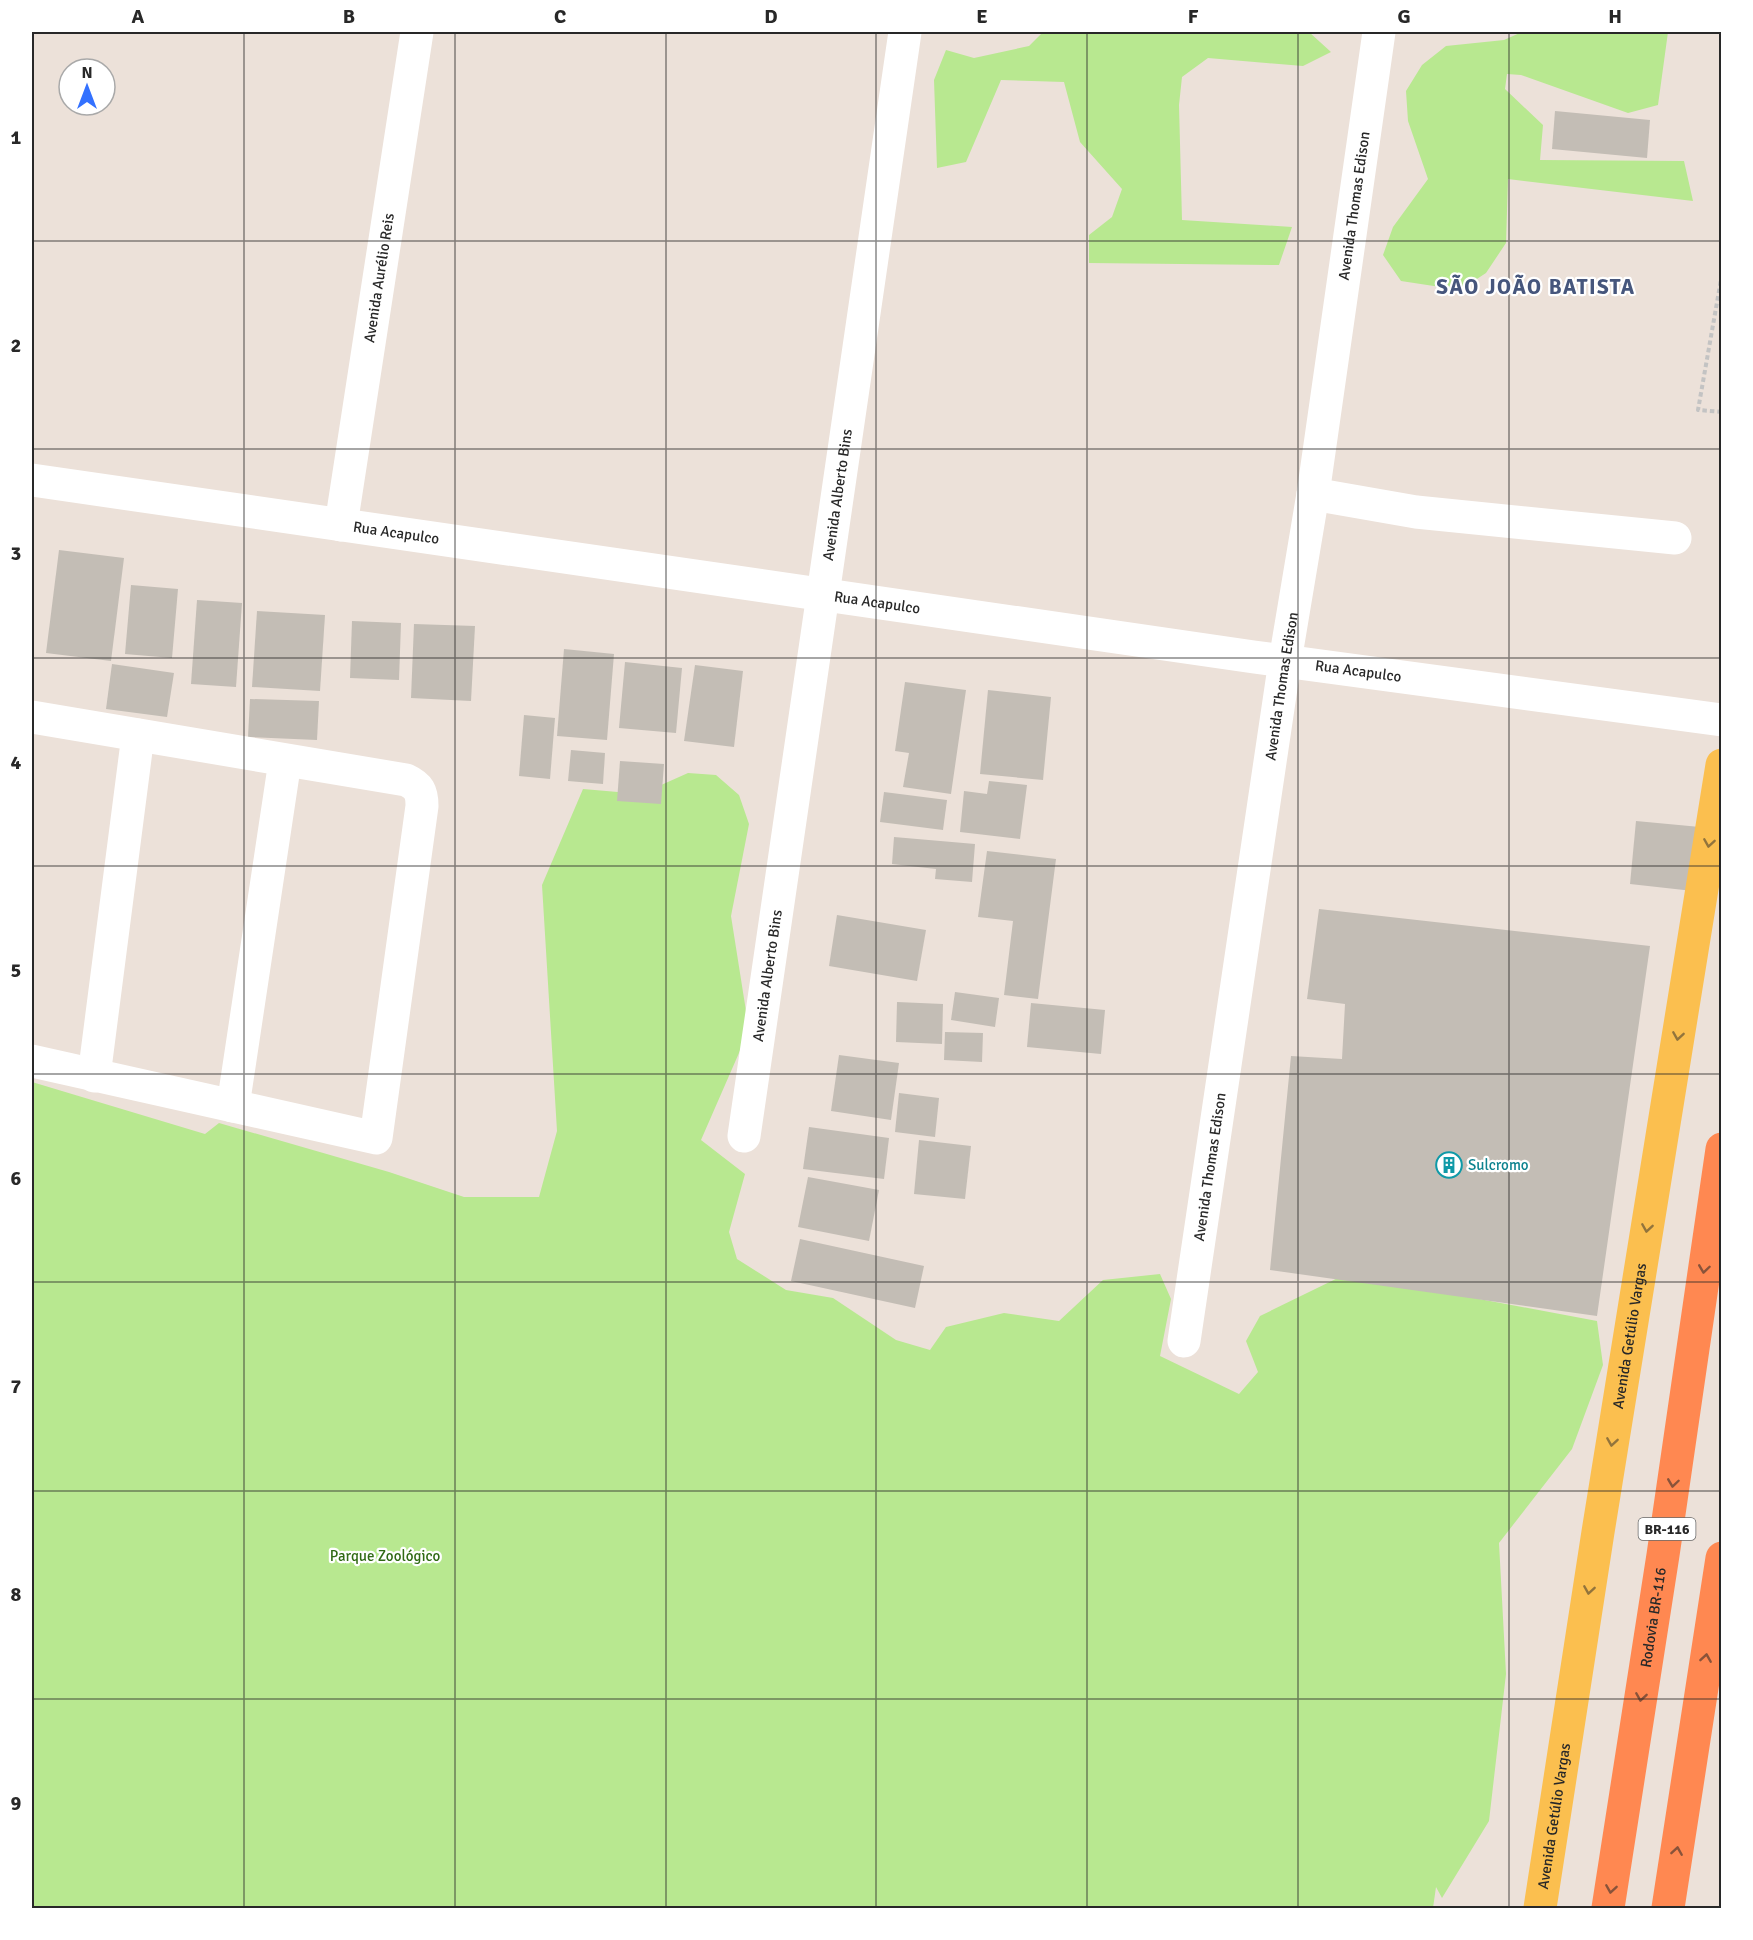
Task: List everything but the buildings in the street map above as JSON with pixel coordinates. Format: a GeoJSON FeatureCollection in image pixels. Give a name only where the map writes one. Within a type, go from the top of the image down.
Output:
{"type":"FeatureCollection","features":[{"type":"Feature","properties":{"kind":"highway","name":"Rodovia BR-116"},"geometry":{"type":"LineString","coordinates":[[1608,1908],[1663,1555],[1722,1149]]}},
{"type":"Feature","properties":{"kind":"highway"},"geometry":{"type":"LineString","coordinates":[[1668,1908],[1722,1558]]}},
{"type":"Feature","properties":{"kind":"main road","name":"Avenida Getúlio Vargas"},"geometry":{"type":"LineString","coordinates":[[1540,1908],[1598,1532],[1722,765]]}},
{"type":"Feature","properties":{"kind":"street","name":"Avenida Aurélio Reis"},"geometry":{"type":"LineString","coordinates":[[341,525],[417,32]]}},
{"type":"Feature","properties":{"kind":"street","name":"Avenida Alberto Bins"},"geometry":{"type":"LineString","coordinates":[[744,1136],[905,32]]}},
{"type":"Feature","properties":{"kind":"street","name":"Avenida Thomas Edison"},"geometry":{"type":"LineString","coordinates":[[1184,1341],[1285,661],[1313,494],[1379,32]]}},
{"type":"Feature","properties":{"kind":"street","name":"Rua Acapulco"},"geometry":{"type":"LineString","coordinates":[[32,480],[1285,661],[1722,720]]}},
{"type":"Feature","properties":{"kind":"street"},"geometry":{"type":"LineString","coordinates":[[1313,494],[1416,512],[1675,538]]}},
{"type":"Feature","properties":{"kind":"street"},"geometry":{"type":"LineString","coordinates":[[32,717],[406,780],[415,784],[422,793],[376,1138],[32,1061]]}},
{"type":"Feature","properties":{"kind":"street"},"geometry":{"type":"LineString","coordinates":[[94,1076],[138,735]]}},
{"type":"Feature","properties":{"kind":"street"},"geometry":{"type":"LineString","coordinates":[[234,1106],[285,761]]}},
{"type":"Feature","properties":{"kind":"path"},"geometry":{"type":"LineString","coordinates":[[1722,274],[1698,410],[1722,412]]}},
{"type":"Feature","properties":{"kind":"green space"},"geometry":{"type":"Polygon","coordinates":[[[1043,32],[1309,32],[1331,52],[1303,66],[1208,58],[1182,77],[1179,105],[1182,220],[1292,227],[1279,265],[1089,263],[1089,235],[1112,217],[1122,189],[1080,142],[1064,82],[1001,80],[966,162],[937,168],[934,80],[946,50],[974,58],[1029,46],[1043,32]]]}},
{"type":"Feature","properties":{"kind":"green space"},"geometry":{"type":"Polygon","coordinates":[[[1522,32],[1668,32],[1658,105],[1628,113],[1521,75],[1507,74],[1505,89],[1543,125],[1540,160],[1684,161],[1693,201],[1508,179],[1506,243],[1486,273],[1460,290],[1401,281],[1383,255],[1393,227],[1428,179],[1408,121],[1406,91],[1422,65],[1446,46],[1504,40],[1522,32]]]}},
{"type":"Feature","properties":{"kind":"green space","name":"Parque Zoológico"},"geometry":{"type":"Polygon","coordinates":[[[688,773],[716,775],[739,795],[749,824],[731,916],[749,1030],[701,1140],[745,1174],[729,1232],[737,1259],[786,1290],[833,1298],[896,1340],[930,1350],[946,1327],[1004,1313],[1059,1321],[1103,1280],[1160,1274],[1171,1299],[1160,1356],[1239,1394],[1258,1372],[1246,1341],[1260,1316],[1346,1274],[1597,1321],[1603,1365],[1572,1449],[1499,1543],[1506,1674],[1489,1821],[1442,1898],[1436,1887],[1433,1908],[32,1908],[32,1082],[205,1134],[219,1123],[389,1172],[464,1197],[539,1197],[557,1131],[542,885],[583,789],[641,794],[688,773]]]}},
{"type":"Feature","properties":{"kind":"place","name":"Sulcromo"},"geometry":{"type":"Point","coordinates":[1449,1165]}},
{"type":"Feature","properties":{"kind":"district","name":"SÃO JOÃO BATISTA"},"geometry":{"type":"Point","coordinates":[1536,287]}}]}
